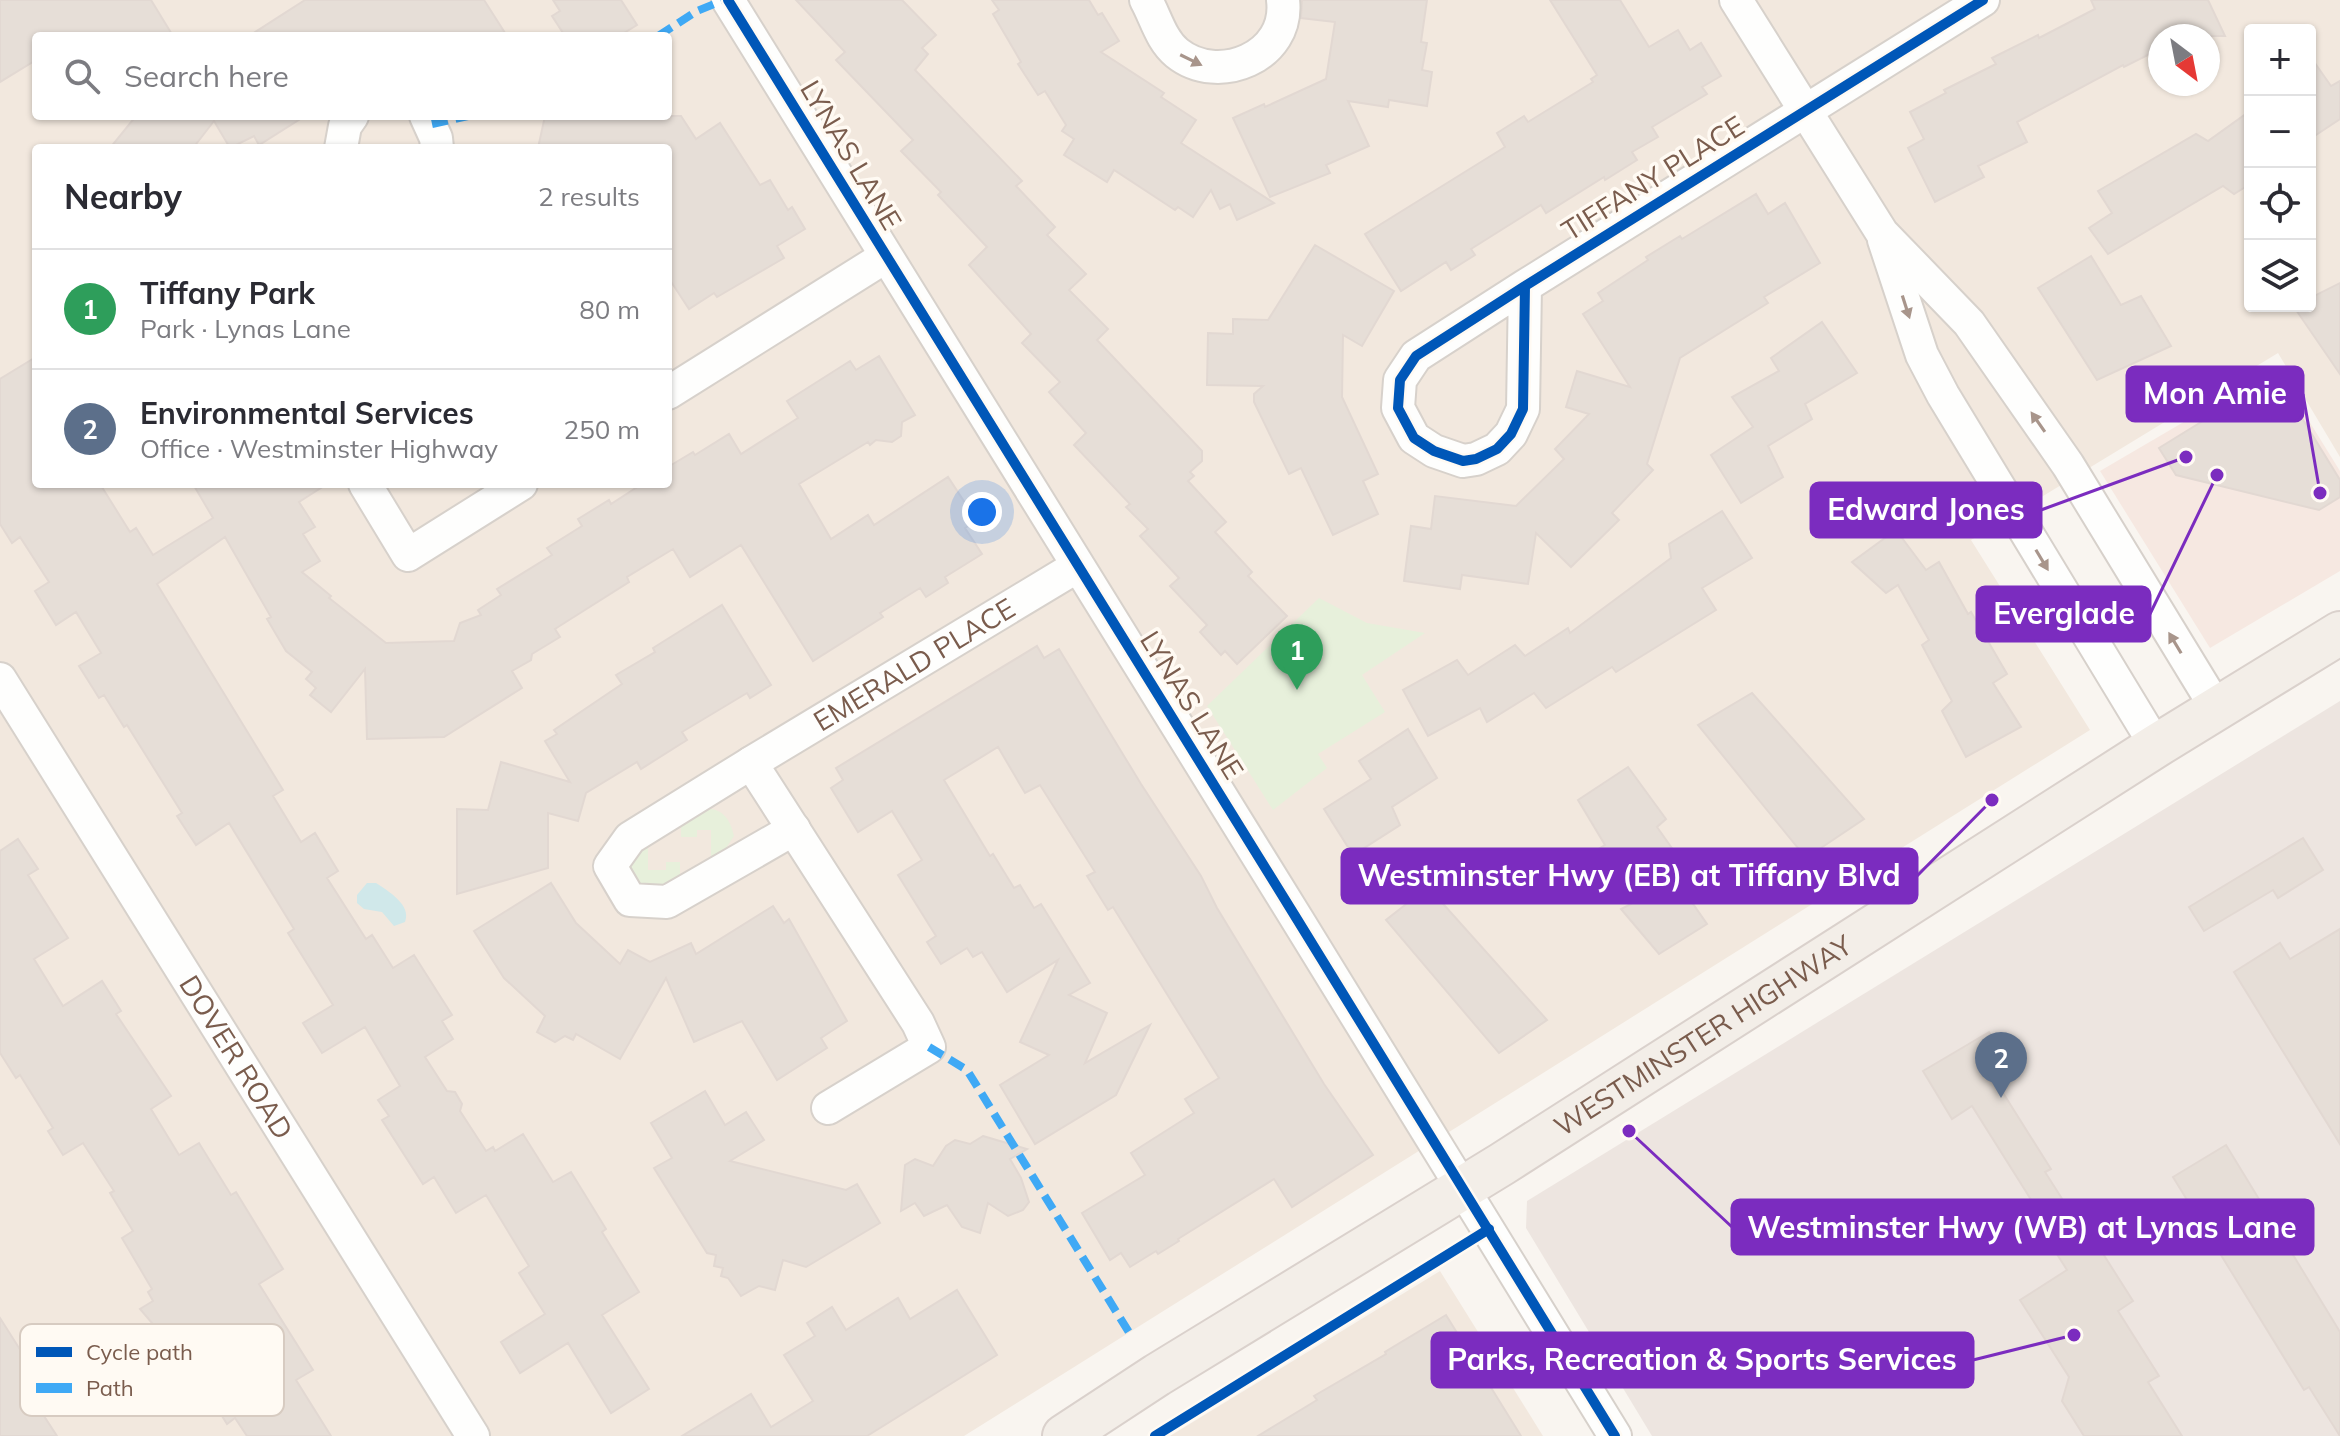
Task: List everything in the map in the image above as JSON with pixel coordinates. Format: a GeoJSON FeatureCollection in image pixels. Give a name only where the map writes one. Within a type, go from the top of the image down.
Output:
{"type":"FeatureCollection","features":[{"type":"Feature","properties":{"kind":"main road","name":"WESTMINSTER HIGHWAY"},"geometry":{"type":"LineString","coordinates":[[1064,1436],[2340,633]]}},
{"type":"Feature","properties":{"kind":"street","name":"LYNAS LANE"},"geometry":{"type":"LineString","coordinates":[[728,0],[1615,1436]]}},
{"type":"Feature","properties":{"kind":"street"},"geometry":{"type":"LineString","coordinates":[[1146,0],[1162,36],[1175,52],[1192,63],[1212,68],[1233,67],[1252,59],[1268,46],[1279,28],[1283,0]]}},
{"type":"Feature","properties":{"kind":"street"},"geometry":{"type":"LineString","coordinates":[[1736,0],[1882,233],[1969,323],[2068,465],[2217,709]]}},
{"type":"Feature","properties":{"kind":"street","name":"TIFFANY PLACE"},"geometry":{"type":"LineString","coordinates":[[1525,286],[1523,409],[1511,434],[1497,449],[1476,459],[1463,461],[1434,451],[1414,438],[1398,408],[1400,380],[1416,356],[1525,286],[1983,0]]}},
{"type":"Feature","properties":{"kind":"street"},"geometry":{"type":"LineString","coordinates":[[342,144],[349,120]]}},
{"type":"Feature","properties":{"kind":"street"},"geometry":{"type":"LineString","coordinates":[[429,120],[436,144]]}},
{"type":"Feature","properties":{"kind":"street"},"geometry":{"type":"LineString","coordinates":[[1882,233],[1922,355],[1943,395],[2156,746]]}},
{"type":"Feature","properties":{"kind":"street"},"geometry":{"type":"LineString","coordinates":[[672,390],[885,257]]}},
{"type":"Feature","properties":{"kind":"street"},"geometry":{"type":"LineString","coordinates":[[367,488],[408,555],[515,488]]}},
{"type":"Feature","properties":{"kind":"street","name":"EMERALD PLACE"},"geometry":{"type":"LineString","coordinates":[[794,829],[667,902],[630,900],[610,866],[630,838],[1076,567]]}},
{"type":"Feature","properties":{"kind":"street","name":"DOVER ROAD"},"geometry":{"type":"LineString","coordinates":[[0,679],[473,1436]]}},
{"type":"Feature","properties":{"kind":"street"},"geometry":{"type":"LineString","coordinates":[[751,763],[918,1023],[929,1047],[828,1108]]}},
{"type":"Feature","properties":{"kind":"shaded area"},"geometry":{"type":"Polygon","coordinates":[[[0,0],[2340,0],[2340,457],[2278,353],[1971,540],[2090,730],[964,1436],[0,1436],[0,0]]]}},
{"type":"Feature","properties":{"kind":"shaded area"},"geometry":{"type":"Polygon","coordinates":[[[2276,368],[2340,471],[2340,571],[2210,648],[2100,471],[2276,368]]]}},
{"type":"Feature","properties":{"kind":"shaded area"},"geometry":{"type":"Polygon","coordinates":[[[2340,701],[2340,1436],[1652,1436],[1526,1228],[1527,1201],[2340,701]]]}},
{"type":"Feature","properties":{"kind":"shaded area"},"geometry":{"type":"Polygon","coordinates":[[[1440,1271],[1543,1436],[1170,1436],[1440,1271]]]}},
{"type":"Feature","properties":{"kind":"green space"},"geometry":{"type":"Polygon","coordinates":[[[1319,598],[1367,623],[1425,633],[1362,675],[1385,712],[1318,754],[1327,768],[1273,810],[1207,706],[1319,598]]]}},
{"type":"Feature","properties":{"kind":"green space"},"geometry":{"type":"Polygon","coordinates":[[[704,808],[716,810],[725,816],[734,836],[724,851],[711,857],[711,830],[697,830],[697,837],[681,837],[681,823],[704,808]]]}},
{"type":"Feature","properties":{"kind":"green space"},"geometry":{"type":"Polygon","coordinates":[[[648,842],[648,870],[666,870],[666,862],[680,862],[680,877],[660,890],[640,889],[628,869],[630,860],[648,842]]]}},
{"type":"Feature","properties":{"kind":"water"},"geometry":{"type":"Polygon","coordinates":[[[367,883],[376,883],[398,899],[405,910],[405,922],[394,926],[382,912],[364,909],[357,903],[357,895],[367,883]]]}},
{"type":"Feature","properties":{"kind":"building"},"geometry":{"type":"Polygon","coordinates":[[[0,0],[151,0],[171,32],[32,32],[32,62],[0,82],[0,0]]]}},
{"type":"Feature","properties":{"kind":"building"},"geometry":{"type":"Polygon","coordinates":[[[305,0],[484,0],[504,32],[255,32],[305,0]]]}},
{"type":"Feature","properties":{"kind":"building"},"geometry":{"type":"Polygon","coordinates":[[[553,0],[621,0],[637,25],[626,32],[562,32],[552,16],[560,11],[553,0]]]}},
{"type":"Feature","properties":{"kind":"building"},"geometry":{"type":"Polygon","coordinates":[[[796,0],[902,0],[936,35],[922,48],[928,54],[915,70],[1022,181],[1016,186],[1055,227],[1047,235],[1086,274],[1069,290],[1108,329],[1097,340],[1202,451],[1202,461],[1190,472],[1194,476],[1188,481],[1226,522],[1215,532],[1252,572],[1248,576],[1287,616],[1237,664],[1225,651],[1221,655],[1200,632],[1207,625],[1170,586],[1179,578],[1140,536],[1148,529],[1126,507],[1130,504],[1074,445],[1086,433],[1049,392],[1060,382],[1022,343],[1031,334],[969,265],[987,247],[938,195],[941,192],[901,151],[913,140],[836,60],[845,52],[796,0]]]}},
{"type":"Feature","properties":{"kind":"building"},"geometry":{"type":"Polygon","coordinates":[[[992,0],[1089,0],[1098,15],[1102,13],[1119,41],[1101,52],[1164,93],[1161,97],[1196,120],[1181,143],[1274,203],[1237,220],[1230,204],[1220,209],[1211,190],[1193,217],[1178,207],[1175,210],[1114,170],[1107,182],[1064,155],[1074,139],[1062,131],[1066,125],[1045,91],[1038,95],[1018,64],[1021,62],[993,14],[999,10],[992,0]]]}},
{"type":"Feature","properties":{"kind":"building"},"geometry":{"type":"Polygon","coordinates":[[[1302,0],[1427,0],[1421,42],[1427,43],[1422,70],[1432,72],[1427,106],[1389,100],[1388,107],[1348,101],[1369,146],[1326,165],[1330,173],[1270,197],[1233,118],[1326,79],[1335,22],[1301,18],[1302,0]]]}},
{"type":"Feature","properties":{"kind":"building"},"geometry":{"type":"Polygon","coordinates":[[[1550,0],[1620,0],[1649,47],[1678,30],[1690,50],[1701,43],[1721,76],[1702,87],[1707,94],[1652,127],[1658,137],[1632,152],[1637,160],[1546,213],[1541,205],[1471,249],[1475,255],[1451,270],[1446,262],[1401,291],[1365,234],[1505,147],[1497,133],[1524,116],[1528,122],[1593,82],[1591,79],[1597,75],[1550,0]]]}},
{"type":"Feature","properties":{"kind":"building"},"geometry":{"type":"Polygon","coordinates":[[[2091,0],[2208,0],[2219,24],[2148,24],[2148,55],[2123,65],[2017,122],[2027,142],[1978,166],[1984,177],[1935,202],[1908,148],[1924,139],[1910,112],[1946,93],[1944,90],[1996,64],[1992,58],[2095,9],[2091,0]]]}},
{"type":"Feature","properties":{"kind":"building"},"geometry":{"type":"Polygon","coordinates":[[[2316,65],[2331,86],[2340,81],[2340,119],[2316,135],[2316,65]]]}},
{"type":"Feature","properties":{"kind":"building"},"geometry":{"type":"Polygon","coordinates":[[[2244,115],[2244,188],[2234,194],[2223,186],[2108,254],[2089,228],[2112,213],[2098,191],[2196,134],[2208,141],[2244,115]]]}},
{"type":"Feature","properties":{"kind":"building"},"geometry":{"type":"Polygon","coordinates":[[[672,116],[681,116],[696,139],[720,123],[760,185],[770,180],[788,210],[792,207],[805,229],[777,246],[784,258],[717,297],[714,293],[689,309],[672,283],[672,144],[539,144],[544,120],[672,120],[672,116]]]}},
{"type":"Feature","properties":{"kind":"building"},"geometry":{"type":"Polygon","coordinates":[[[133,120],[299,120],[261,144],[254,136],[238,144],[228,144],[214,121],[196,144],[113,144],[133,120]]]}},
{"type":"Feature","properties":{"kind":"building"},"geometry":{"type":"Polygon","coordinates":[[[1756,194],[1768,214],[1785,203],[1820,263],[1764,297],[1768,303],[1680,358],[1647,464],[1653,470],[1612,513],[1619,520],[1571,567],[1536,533],[1528,584],[1462,575],[1460,589],[1404,581],[1411,526],[1431,529],[1435,496],[1516,506],[1564,459],[1555,449],[1589,414],[1566,407],[1577,371],[1630,387],[1583,314],[1603,301],[1598,293],[1648,260],[1646,257],[1756,194]]]}},
{"type":"Feature","properties":{"kind":"building"},"geometry":{"type":"Polygon","coordinates":[[[1315,245],[1394,291],[1362,346],[1343,335],[1342,397],[1378,474],[1363,481],[1378,514],[1333,535],[1301,468],[1289,474],[1254,402],[1254,394],[1263,386],[1207,385],[1208,333],[1233,334],[1233,319],[1268,320],[1315,245]]]}},
{"type":"Feature","properties":{"kind":"building"},"geometry":{"type":"Polygon","coordinates":[[[2091,256],[2121,305],[2141,296],[2171,346],[2097,380],[2038,288],[2091,256]]]}},
{"type":"Feature","properties":{"kind":"building"},"geometry":{"type":"Polygon","coordinates":[[[2340,283],[2340,374],[2297,312],[2316,312],[2316,295],[2340,283]]]}},
{"type":"Feature","properties":{"kind":"building"},"geometry":{"type":"Polygon","coordinates":[[[1822,322],[1857,373],[1805,404],[1812,419],[1768,446],[1783,477],[1741,503],[1711,455],[1753,427],[1732,397],[1779,371],[1771,358],[1822,322]]]}},
{"type":"Feature","properties":{"kind":"building"},"geometry":{"type":"Polygon","coordinates":[[[879,356],[915,415],[902,422],[901,436],[892,442],[876,440],[870,445],[868,442],[799,484],[831,539],[868,515],[874,525],[948,477],[977,521],[965,528],[982,554],[945,577],[948,583],[926,597],[920,588],[880,613],[883,617],[813,661],[741,545],[690,577],[673,549],[627,577],[629,582],[555,629],[560,637],[512,671],[522,688],[444,737],[367,739],[365,669],[331,712],[310,695],[316,688],[306,679],[312,672],[286,651],[267,619],[271,617],[225,537],[157,584],[283,790],[273,796],[301,842],[315,833],[338,871],[327,878],[366,939],[372,935],[393,968],[414,955],[452,1015],[442,1021],[453,1039],[425,1057],[447,1091],[455,1092],[462,1104],[460,1111],[486,1151],[493,1147],[495,1151],[523,1134],[553,1182],[571,1172],[606,1229],[602,1232],[639,1292],[602,1315],[649,1389],[611,1413],[568,1343],[520,1373],[501,1342],[545,1314],[519,1273],[529,1266],[486,1195],[456,1213],[434,1177],[423,1184],[382,1120],[389,1116],[378,1100],[400,1086],[365,1027],[322,1053],[303,1023],[333,1005],[288,933],[294,929],[229,823],[196,845],[177,816],[182,813],[127,725],[124,727],[104,695],[99,698],[79,666],[101,653],[76,612],[56,625],[35,591],[49,582],[20,537],[12,543],[0,524],[0,379],[32,359],[32,488],[102,488],[130,532],[136,528],[153,555],[213,518],[195,488],[321,488],[299,502],[315,527],[303,534],[320,561],[302,572],[331,596],[329,598],[386,643],[454,641],[460,623],[481,615],[478,610],[501,595],[497,589],[552,555],[547,548],[582,526],[578,519],[636,488],[672,488],[672,465],[693,452],[695,455],[729,434],[741,454],[798,418],[787,401],[850,361],[856,370],[879,356]]]}},
{"type":"Feature","properties":{"kind":"building"},"geometry":{"type":"Polygon","coordinates":[[[2276,376],[2340,480],[2340,497],[2319,510],[2176,475],[2159,448],[2276,376]]]}},
{"type":"Feature","properties":{"kind":"building"},"geometry":{"type":"Polygon","coordinates":[[[1722,511],[1752,558],[1702,588],[1716,610],[1616,672],[1612,667],[1546,708],[1534,693],[1487,722],[1480,708],[1428,736],[1403,690],[1457,660],[1468,675],[1515,645],[1525,656],[1568,628],[1570,633],[1671,558],[1669,544],[1722,511]]]}},
{"type":"Feature","properties":{"kind":"building"},"geometry":{"type":"Polygon","coordinates":[[[1896,530],[1926,570],[1939,562],[2007,674],[1993,683],[2021,727],[1966,757],[1942,711],[1952,701],[1922,645],[1929,640],[1898,585],[1886,593],[1852,562],[1896,530]]]}},
{"type":"Feature","properties":{"kind":"building"},"geometry":{"type":"Polygon","coordinates":[[[722,605],[771,685],[750,698],[747,693],[682,732],[687,740],[641,769],[637,762],[586,793],[578,821],[548,813],[548,868],[457,894],[457,809],[488,810],[501,762],[570,782],[545,741],[557,734],[554,730],[622,684],[616,675],[722,605]]]}},
{"type":"Feature","properties":{"kind":"building"},"geometry":{"type":"Polygon","coordinates":[[[1037,646],[1044,658],[1059,649],[1201,876],[1217,908],[1324,1084],[1373,1155],[1292,1207],[1274,1179],[1158,1254],[1156,1251],[1130,1267],[1121,1253],[1110,1260],[1082,1213],[1145,1175],[1131,1153],[1194,1113],[1185,1099],[1219,1078],[1113,907],[1108,910],[1087,876],[1095,872],[1040,785],[1025,793],[998,747],[944,780],[990,856],[993,854],[1014,888],[1020,885],[1034,908],[1041,904],[1090,983],[1069,995],[1107,1013],[1085,1063],[1150,1025],[1116,1095],[1035,1144],[1000,1085],[1049,1055],[1020,1042],[1058,960],[1007,992],[982,952],[973,957],[967,948],[941,964],[927,942],[936,936],[898,875],[922,860],[892,811],[858,832],[831,788],[843,780],[836,768],[1037,646]]]}},
{"type":"Feature","properties":{"kind":"building"},"geometry":{"type":"Polygon","coordinates":[[[1752,693],[1864,819],[1806,858],[1698,725],[1752,693]]]}},
{"type":"Feature","properties":{"kind":"building"},"geometry":{"type":"Polygon","coordinates":[[[1408,729],[1437,778],[1392,807],[1400,825],[1353,855],[1324,809],[1371,779],[1359,761],[1408,729]]]}},
{"type":"Feature","properties":{"kind":"building"},"geometry":{"type":"Polygon","coordinates":[[[1628,767],[1666,819],[1657,827],[1688,871],[1675,878],[1707,924],[1659,954],[1621,909],[1631,904],[1595,851],[1605,845],[1578,800],[1628,767]]]}},
{"type":"Feature","properties":{"kind":"building"},"geometry":{"type":"Polygon","coordinates":[[[2303,838],[2323,870],[2278,898],[2273,890],[2204,931],[2189,907],[2303,838]]]}},
{"type":"Feature","properties":{"kind":"building"},"geometry":{"type":"Polygon","coordinates":[[[18,839],[38,869],[28,875],[68,938],[34,959],[63,1006],[102,981],[121,1011],[116,1014],[171,1096],[151,1109],[179,1155],[199,1143],[231,1195],[236,1192],[283,1269],[259,1284],[313,1370],[296,1380],[331,1436],[247,1436],[235,1418],[227,1424],[222,1416],[284,1416],[284,1324],[153,1324],[140,1309],[153,1301],[148,1292],[152,1289],[122,1238],[133,1231],[110,1193],[114,1191],[83,1143],[63,1155],[48,1131],[53,1128],[20,1075],[16,1078],[0,1053],[0,851],[18,839]]]}},
{"type":"Feature","properties":{"kind":"building"},"geometry":{"type":"Polygon","coordinates":[[[551,883],[576,923],[620,964],[628,950],[650,962],[691,943],[696,954],[773,906],[784,923],[789,919],[847,1021],[821,1038],[827,1048],[777,1080],[742,1021],[694,1042],[666,978],[620,1059],[576,1034],[573,1040],[565,1036],[555,1042],[537,1032],[545,1016],[504,978],[474,931],[551,883]]]}},
{"type":"Feature","properties":{"kind":"building"},"geometry":{"type":"Polygon","coordinates":[[[1428,887],[1547,1020],[1499,1053],[1386,920],[1428,887]]]}},
{"type":"Feature","properties":{"kind":"building"},"geometry":{"type":"Polygon","coordinates":[[[2340,929],[2340,1144],[2234,972],[2280,943],[2290,959],[2340,929]]]}},
{"type":"Feature","properties":{"kind":"building"},"geometry":{"type":"Polygon","coordinates":[[[1989,1032],[2004,1058],[1988,1069],[2051,1169],[2045,1172],[2096,1252],[2100,1249],[2133,1301],[2118,1311],[2159,1376],[2148,1382],[2182,1436],[2084,1436],[2062,1401],[2069,1377],[2020,1300],[2067,1270],[2034,1218],[2040,1214],[1972,1106],[1952,1119],[1923,1071],[1989,1032]]]}},
{"type":"Feature","properties":{"kind":"building"},"geometry":{"type":"Polygon","coordinates":[[[705,1091],[725,1125],[746,1112],[764,1140],[730,1161],[846,1190],[857,1184],[880,1223],[806,1267],[783,1260],[775,1290],[759,1286],[741,1296],[728,1278],[721,1276],[723,1268],[714,1266],[716,1255],[707,1253],[654,1168],[672,1158],[651,1123],[705,1091]]]}},
{"type":"Feature","properties":{"kind":"building"},"geometry":{"type":"Polygon","coordinates":[[[983,1136],[1027,1149],[1010,1159],[1029,1202],[1023,1210],[1008,1216],[988,1203],[980,1233],[962,1227],[947,1205],[924,1216],[915,1203],[901,1211],[905,1165],[915,1159],[933,1166],[946,1146],[955,1140],[970,1144],[983,1136]]]}},
{"type":"Feature","properties":{"kind":"building"},"geometry":{"type":"Polygon","coordinates":[[[2226,1145],[2340,1332],[2340,1436],[2309,1387],[2304,1390],[2173,1177],[2226,1145]]]}},
{"type":"Feature","properties":{"kind":"building"},"geometry":{"type":"Polygon","coordinates":[[[957,1290],[997,1355],[867,1436],[682,1436],[751,1394],[771,1427],[813,1401],[784,1355],[815,1336],[807,1323],[832,1307],[846,1330],[898,1298],[910,1319],[957,1290]]]}},
{"type":"Feature","properties":{"kind":"building"},"geometry":{"type":"Polygon","coordinates":[[[1446,1315],[1521,1436],[1258,1436],[1317,1400],[1314,1396],[1446,1315]]]}},
{"type":"Feature","properties":{"kind":"building"},"geometry":{"type":"Polygon","coordinates":[[[0,1318],[20,1350],[20,1416],[44,1416],[57,1436],[0,1436],[0,1318]]]}},
{"type":"Feature","properties":{"kind":"marked path"},"geometry":{"type":"LineString","coordinates":[[664,32],[697,11],[724,0]]}},
{"type":"Feature","properties":{"kind":"marked path"},"geometry":{"type":"LineString","coordinates":[[432,124],[450,120]]}},
{"type":"Feature","properties":{"kind":"marked path"},"geometry":{"type":"LineString","coordinates":[[929,1047],[967,1070],[1130,1334]]}},
{"type":"Feature","properties":{"kind":"cycle path"},"geometry":{"type":"LineString","coordinates":[[728,0],[1615,1436]]}},
{"type":"Feature","properties":{"kind":"cycle path"},"geometry":{"type":"LineString","coordinates":[[1525,286],[1523,409],[1511,434],[1497,449],[1476,459],[1463,461],[1434,451],[1414,438],[1398,408],[1400,380],[1416,356],[1525,286],[1983,0]]}},
{"type":"Feature","properties":{"kind":"cycle path"},"geometry":{"type":"LineString","coordinates":[[1155,1436],[1489,1229]]}},
{"type":"Feature","properties":{"kind":"place","name":"Edward Jones"},"geometry":{"type":"Point","coordinates":[2186,457]}},
{"type":"Feature","properties":{"kind":"place","name":"Everglade"},"geometry":{"type":"Point","coordinates":[2217,475]}},
{"type":"Feature","properties":{"kind":"place","name":"Mon Amie"},"geometry":{"type":"Point","coordinates":[2320,493]}},
{"type":"Feature","properties":{"kind":"place","name":"Tiffany Park"},"geometry":{"type":"Point","coordinates":[1297,690]}},
{"type":"Feature","properties":{"kind":"place","name":"Westminster Hwy (EB) at Tiffany Blvd"},"geometry":{"type":"Point","coordinates":[1992,800]}},
{"type":"Feature","properties":{"kind":"place","name":"Environmental Services"},"geometry":{"type":"Point","coordinates":[2001,1098]}},
{"type":"Feature","properties":{"kind":"place","name":"Westminster Hwy (WB) at Lynas Lane"},"geometry":{"type":"Point","coordinates":[1629,1131]}},
{"type":"Feature","properties":{"kind":"place","name":"Parks, Recreation & Sports Services"},"geometry":{"type":"Point","coordinates":[2074,1335]}}]}
